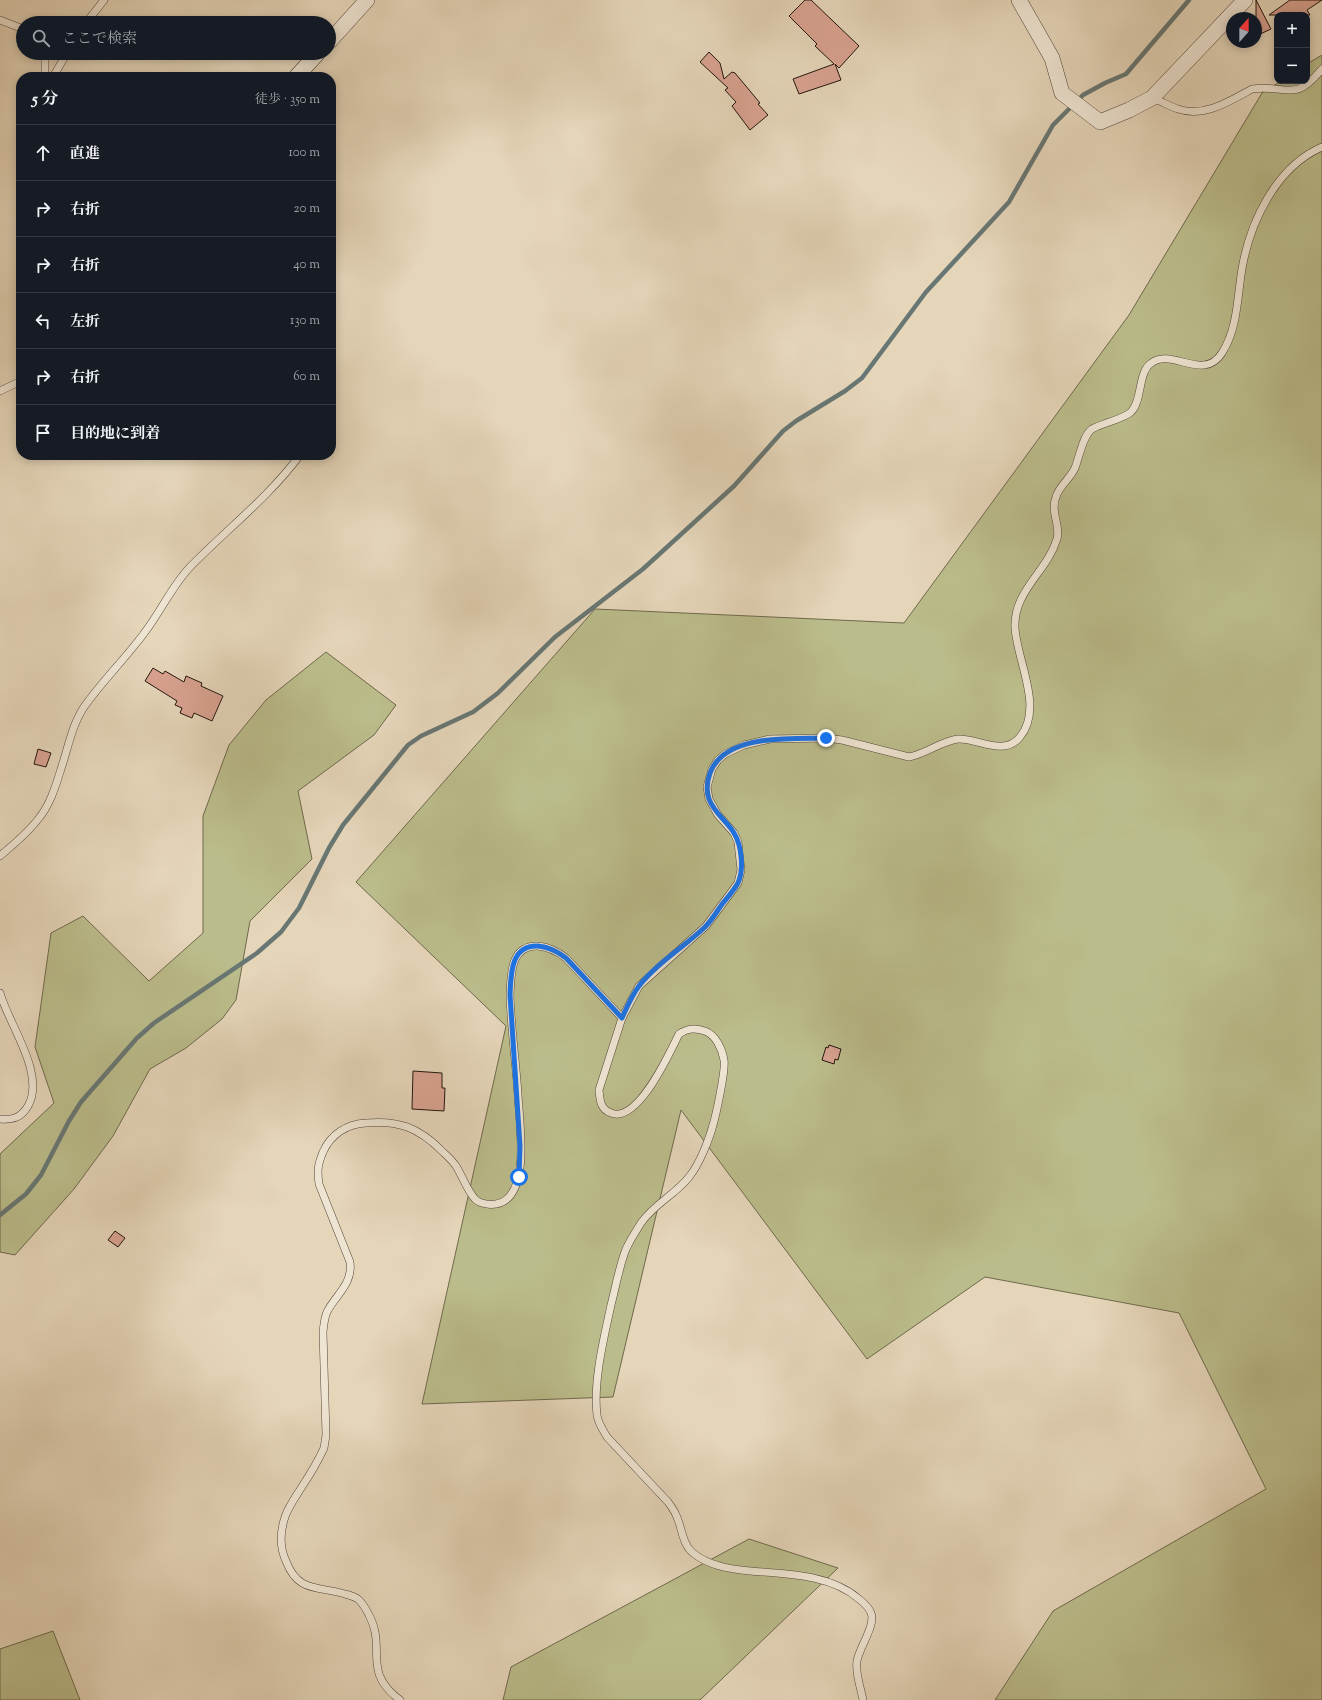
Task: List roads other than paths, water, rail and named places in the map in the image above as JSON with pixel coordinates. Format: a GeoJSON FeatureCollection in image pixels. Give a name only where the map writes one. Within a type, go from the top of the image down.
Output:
{"type":"FeatureCollection","features":[{"type":"Feature","properties":{"kind":"street"},"geometry":{"type":"LineString","coordinates":[[336,34],[367,0]]}},
{"type":"Feature","properties":{"kind":"street"},"geometry":{"type":"LineString","coordinates":[[1019,0],[1052,58],[1062,93],[1100,122],[1129,110],[1152,98],[1245,0]]}},
{"type":"Feature","properties":{"kind":"street"},"geometry":{"type":"LineString","coordinates":[[301,72],[312,60]]}},
{"type":"Feature","properties":{"kind":"lane"},"geometry":{"type":"LineString","coordinates":[[91,16],[104,0]]}},
{"type":"Feature","properties":{"kind":"lane"},"geometry":{"type":"LineString","coordinates":[[0,20],[16,26]]}},
{"type":"Feature","properties":{"kind":"lane"},"geometry":{"type":"LineString","coordinates":[[45,60],[45,72]]}},
{"type":"Feature","properties":{"kind":"lane"},"geometry":{"type":"LineString","coordinates":[[56,72],[63,60]]}},
{"type":"Feature","properties":{"kind":"lane"},"geometry":{"type":"LineString","coordinates":[[1152,98],[1180,110],[1198,112],[1216,107],[1252,89],[1259,88],[1290,91],[1301,88],[1313,80],[1322,69]]}},
{"type":"Feature","properties":{"kind":"lane"},"geometry":{"type":"LineString","coordinates":[[863,1700],[857,1661],[872,1621],[871,1613],[865,1604],[851,1592],[830,1583],[806,1576],[732,1569],[704,1560],[692,1553],[686,1545],[676,1514],[668,1502],[607,1437],[602,1429],[597,1417],[596,1400],[601,1348],[618,1274],[627,1248],[642,1222],[658,1204],[689,1178],[696,1167],[713,1126],[724,1061],[721,1049],[715,1039],[708,1032],[696,1029],[686,1029],[679,1034],[653,1085],[635,1104],[624,1112],[617,1114],[611,1113],[602,1107],[599,1090],[622,1018],[639,986],[706,926],[738,883],[741,870],[738,842],[734,833],[718,815],[709,799],[707,787],[712,769],[725,754],[744,745],[770,739],[826,738],[842,740],[909,757],[919,756],[945,743],[958,740],[995,746],[1005,746],[1013,743],[1020,737],[1029,717],[1030,705],[1024,669],[1016,644],[1015,624],[1017,608],[1028,586],[1053,549],[1058,534],[1053,509],[1054,503],[1057,494],[1074,471],[1088,432],[1094,427],[1131,412],[1146,370],[1151,363],[1167,359],[1200,366],[1214,362],[1221,355],[1234,328],[1242,267],[1261,212],[1271,194],[1296,162],[1308,153],[1322,147]]}},
{"type":"Feature","properties":{"kind":"lane"},"geometry":{"type":"LineString","coordinates":[[0,391],[16,383]]}},
{"type":"Feature","properties":{"kind":"lane"},"geometry":{"type":"LineString","coordinates":[[0,856],[24,835],[40,818],[54,788],[72,731],[83,708],[146,631],[177,582],[190,567],[270,489],[296,460]]}},
{"type":"Feature","properties":{"kind":"lane"},"geometry":{"type":"LineString","coordinates":[[400,1700],[386,1688],[379,1677],[377,1669],[376,1639],[370,1616],[359,1600],[342,1593],[314,1589],[304,1584],[295,1578],[289,1570],[281,1551],[280,1535],[286,1515],[324,1448],[326,1441],[324,1321],[327,1312],[344,1289],[350,1272],[350,1262],[319,1184],[317,1171],[320,1160],[326,1146],[338,1133],[349,1126],[364,1123],[389,1122],[403,1125],[416,1130],[435,1144],[456,1165],[476,1199],[483,1203],[493,1205],[503,1203],[511,1197],[519,1177],[520,1146],[510,995],[511,971],[520,951],[532,946],[555,950],[566,958],[622,1018]]}},
{"type":"Feature","properties":{"kind":"lane"},"geometry":{"type":"LineString","coordinates":[[0,993],[3,1004],[30,1065],[34,1080],[34,1091],[30,1103],[18,1118],[9,1120],[0,1119]]}},
{"type":"Feature","properties":{"kind":"waterway"},"geometry":{"type":"LineString","coordinates":[[0,1215],[26,1194],[41,1175],[69,1121],[81,1102],[137,1038],[154,1023],[257,953],[281,932],[299,908],[329,848],[343,825],[408,745],[421,736],[473,712],[498,693],[555,637],[643,569],[734,486],[783,431],[796,421],[845,391],[862,378],[926,292],[1009,202],[1053,125],[1083,95],[1126,74],[1189,0]]}}]}
